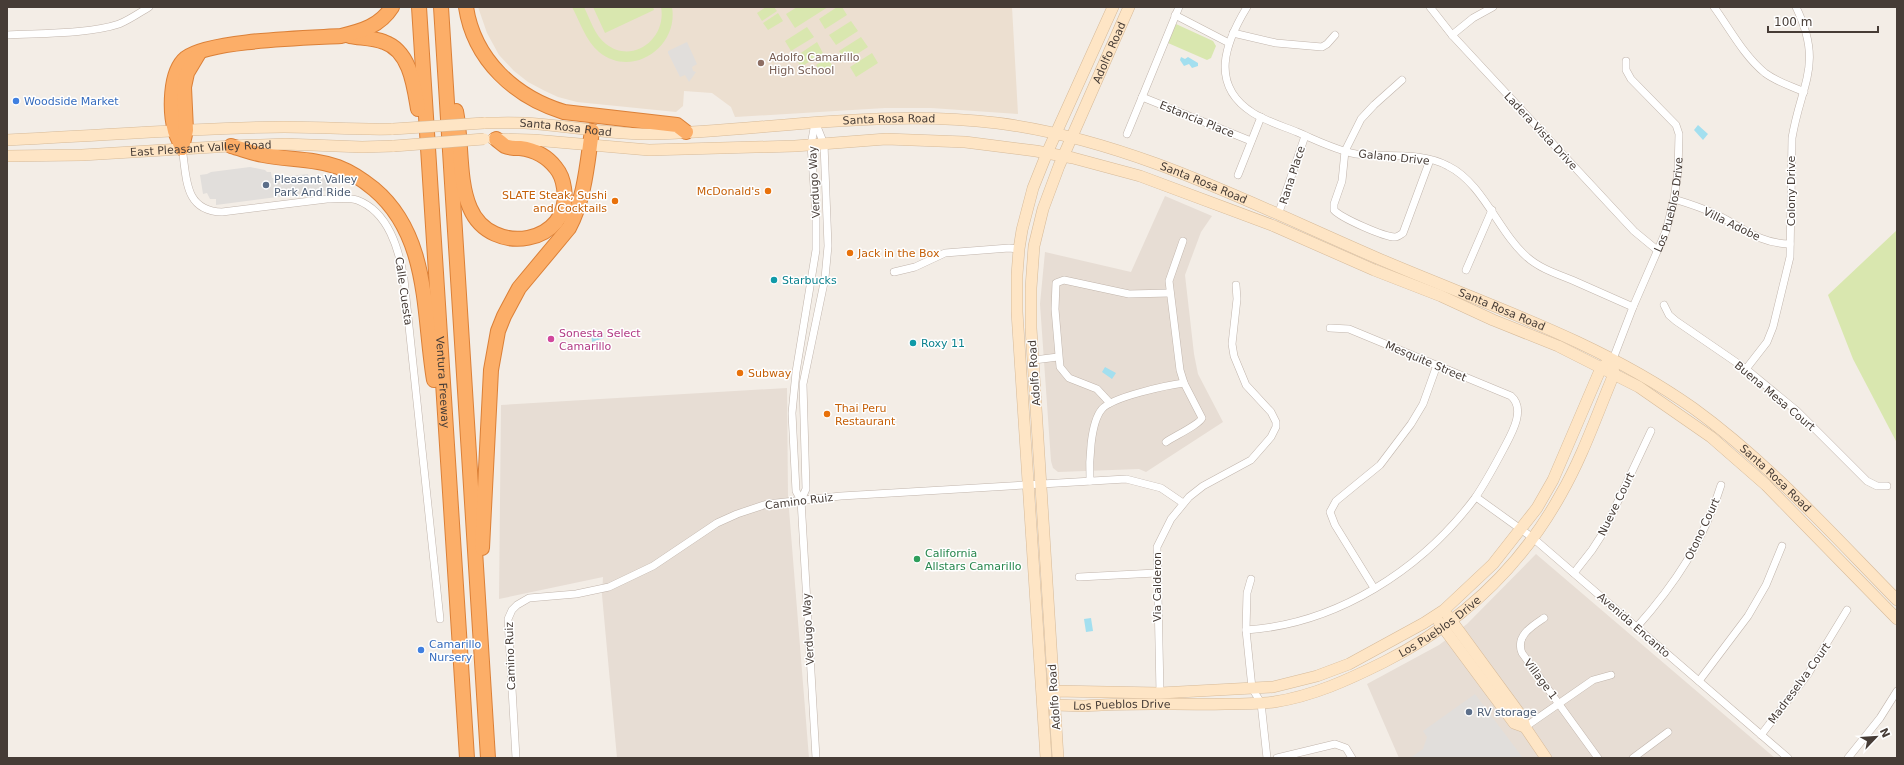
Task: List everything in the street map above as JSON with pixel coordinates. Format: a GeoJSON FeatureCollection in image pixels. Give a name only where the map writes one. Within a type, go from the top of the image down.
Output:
{"type":"FeatureCollection","features":[{"type":"Feature","properties":{"kind":"highway"},"geometry":{"type":"LineString","coordinates":[[182,148],[180,131],[184,87],[187,73],[200,53],[217,46],[341,36],[361,32],[382,20],[392,7]]}},
{"type":"Feature","properties":{"kind":"highway","name":"Ventura Freeway"},"geometry":{"type":"LineString","coordinates":[[419,7],[467,758]]}},
{"type":"Feature","properties":{"kind":"highway","name":"Ventura Freeway"},"geometry":{"type":"LineString","coordinates":[[441,7],[488,758]]}},
{"type":"Feature","properties":{"kind":"highway"},"geometry":{"type":"LineString","coordinates":[[466,7],[474,37],[487,58],[495,69],[511,85],[528,97],[547,107],[564,112],[677,125],[686,132]]}},
{"type":"Feature","properties":{"kind":"highway"},"geometry":{"type":"LineString","coordinates":[[442,32],[457,114],[466,198],[471,211],[485,228],[504,238],[524,239],[541,234],[558,218],[563,208],[565,195],[563,181],[558,170],[552,162],[538,152],[531,149],[506,147],[490,139]]}},
{"type":"Feature","properties":{"kind":"highway"},"geometry":{"type":"LineString","coordinates":[[341,36],[383,41],[395,48],[405,60],[415,90],[429,176]]}},
{"type":"Feature","properties":{"kind":"highway"},"geometry":{"type":"LineString","coordinates":[[479,609],[491,370],[498,331],[519,288],[569,228],[575,217],[580,205],[592,131]]}},
{"type":"Feature","properties":{"kind":"highway"},"geometry":{"type":"LineString","coordinates":[[231,146],[263,155],[320,162],[338,167],[367,183],[389,204],[398,216],[413,245],[419,264],[433,371],[448,461]]}},
{"type":"Feature","properties":{"kind":"main road","name":"Adolfo Road"},"geometry":{"type":"LineString","coordinates":[[1046,758],[1017,305],[1019,249],[1030,199],[1047,153],[1113,7]]}},
{"type":"Feature","properties":{"kind":"main road","name":"Adolfo Road"},"geometry":{"type":"LineString","coordinates":[[1058,758],[1030,304],[1034,246],[1047,196],[1129,7]]}},
{"type":"Feature","properties":{"kind":"main road","name":"Santa Rosa Road"},"geometry":{"type":"LineString","coordinates":[[393,129],[535,123],[592,131],[649,134],[886,118],[934,118],[997,123],[1056,134],[1139,157],[1194,178],[1563,335],[1613,359],[1688,405],[1746,449],[1773,474],[1897,600]]}},
{"type":"Feature","properties":{"kind":"main road","name":"East Pleasant Valley Road"},"geometry":{"type":"LineString","coordinates":[[7,140],[284,127],[362,130],[393,129]]}},
{"type":"Feature","properties":{"kind":"main road","name":"Santa Rosa Road"},"geometry":{"type":"LineString","coordinates":[[394,146],[490,139],[534,140],[649,150],[811,145],[886,139],[992,144],[1096,162],[1140,176],[1274,226],[1374,270],[1441,296],[1493,320],[1558,346],[1640,387],[1679,414],[1732,455],[1766,485],[1897,619]]}},
{"type":"Feature","properties":{"kind":"main road","name":"East Pleasant Valley Road"},"geometry":{"type":"LineString","coordinates":[[7,156],[82,155],[182,148],[285,144],[362,147],[394,146]]}},
{"type":"Feature","properties":{"kind":"main road","name":"Los Pueblos Drive"},"geometry":{"type":"LineString","coordinates":[[1043,697],[1054,691],[1160,692],[1273,687],[1289,684],[1349,664],[1439,614],[1493,564],[1537,508],[1553,480],[1601,368],[1613,359]]}},
{"type":"Feature","properties":{"kind":"main road","name":"Los Pueblos Drive"},"geometry":{"type":"LineString","coordinates":[[1055,705],[1262,703],[1319,692],[1388,660],[1447,625],[1497,581],[1533,538],[1562,493],[1577,462],[1614,374],[1613,359]]}},
{"type":"Feature","properties":{"kind":"main road"},"geometry":{"type":"LineString","coordinates":[[1439,614],[1447,625],[1467,662],[1514,723],[1525,727]]}},
{"type":"Feature","properties":{"kind":"main road"},"geometry":{"type":"LineString","coordinates":[[1447,625],[1477,656],[1522,717],[1525,727],[1546,758]]}},
{"type":"Feature","properties":{"kind":"main road"},"geometry":{"type":"LineString","coordinates":[[1467,662],[1477,656]]}},
{"type":"Feature","properties":{"kind":"main road"},"geometry":{"type":"LineString","coordinates":[[1043,697],[1055,705]]}},
{"type":"Feature","properties":{"kind":"street"},"geometry":{"type":"LineString","coordinates":[[7,35],[109,27],[129,19],[149,7]]}},
{"type":"Feature","properties":{"kind":"street"},"geometry":{"type":"LineString","coordinates":[[1127,134],[1179,7]]}},
{"type":"Feature","properties":{"kind":"street","name":"Galano Drive"},"geometry":{"type":"LineString","coordinates":[[1247,7],[1233,32],[1224,57],[1224,67],[1230,87],[1240,102],[1261,117],[1345,151],[1430,160],[1449,166],[1459,173],[1492,210],[1524,254],[1537,264],[1633,307]]}},
{"type":"Feature","properties":{"kind":"street","name":"Ladera Vista Drive"},"geometry":{"type":"LineString","coordinates":[[1430,7],[1452,35],[1634,231],[1657,250]]}},
{"type":"Feature","properties":{"kind":"street"},"geometry":{"type":"LineString","coordinates":[[1452,35],[1473,18],[1493,7]]}},
{"type":"Feature","properties":{"kind":"street"},"geometry":{"type":"LineString","coordinates":[[1714,7],[1758,67],[1775,79],[1804,92]]}},
{"type":"Feature","properties":{"kind":"street","name":"Colony Drive"},"geometry":{"type":"LineString","coordinates":[[1746,369],[1767,342],[1773,327],[1790,257],[1792,138],[1810,62],[1804,23],[1796,7]]}},
{"type":"Feature","properties":{"kind":"street"},"geometry":{"type":"LineString","coordinates":[[1175,15],[1229,43]]}},
{"type":"Feature","properties":{"kind":"street"},"geometry":{"type":"LineString","coordinates":[[1233,32],[1276,43],[1322,47],[1327,44],[1336,34]]}},
{"type":"Feature","properties":{"kind":"street","name":"Los Pueblos Drive"},"geometry":{"type":"LineString","coordinates":[[1613,359],[1633,307],[1666,231],[1674,199],[1678,171],[1679,134],[1676,125],[1632,79],[1626,70],[1626,61]]}},
{"type":"Feature","properties":{"kind":"street"},"geometry":{"type":"LineString","coordinates":[[1402,80],[1365,114],[1345,151],[1342,181],[1334,204],[1334,210],[1345,218],[1394,237],[1403,233],[1430,160]]}},
{"type":"Feature","properties":{"kind":"street","name":"Estancia Place"},"geometry":{"type":"LineString","coordinates":[[1142,97],[1252,141]]}},
{"type":"Feature","properties":{"kind":"street"},"geometry":{"type":"LineString","coordinates":[[1238,175],[1261,117]]}},
{"type":"Feature","properties":{"kind":"street","name":"Verdugo Way"},"geometry":{"type":"LineString","coordinates":[[801,500],[806,489],[804,384],[825,278],[828,246],[824,144],[816,123]]}},
{"type":"Feature","properties":{"kind":"street","name":"Verdugo Way"},"geometry":{"type":"LineString","coordinates":[[816,123],[811,145],[816,214],[816,250],[796,372],[792,412],[796,491],[801,500],[816,758]]}},
{"type":"Feature","properties":{"kind":"street","name":"Rana Place"},"geometry":{"type":"LineString","coordinates":[[1278,215],[1305,136]]}},
{"type":"Feature","properties":{"kind":"street","name":"Calle Cuesta"},"geometry":{"type":"LineString","coordinates":[[182,148],[188,189],[192,197],[205,209],[214,212],[222,212],[342,198],[357,200],[369,206],[380,217],[390,232],[397,247],[404,279],[440,619]]}},
{"type":"Feature","properties":{"kind":"street","name":"Villa Adobe"},"geometry":{"type":"LineString","coordinates":[[1674,199],[1713,213],[1757,237],[1771,242],[1790,244]]}},
{"type":"Feature","properties":{"kind":"street"},"geometry":{"type":"LineString","coordinates":[[1466,270],[1492,210]]}},
{"type":"Feature","properties":{"kind":"street"},"geometry":{"type":"LineString","coordinates":[[1166,442],[1202,420],[1201,414],[1184,384],[1179,368],[1170,293],[1170,279],[1183,241]]}},
{"type":"Feature","properties":{"kind":"street"},"geometry":{"type":"LineString","coordinates":[[894,272],[915,268],[945,253],[1009,248],[1019,249]]}},
{"type":"Feature","properties":{"kind":"street"},"geometry":{"type":"LineString","coordinates":[[1110,403],[1097,389],[1067,377],[1060,367],[1058,357],[1055,285],[1059,281],[1064,280],[1131,294],[1170,293]]}},
{"type":"Feature","properties":{"kind":"street","name":"Via Calderon"},"geometry":{"type":"LineString","coordinates":[[1160,692],[1156,572],[1157,547],[1182,503],[1202,486],[1251,460],[1271,437],[1276,427],[1276,422],[1271,412],[1246,385],[1234,356],[1232,344],[1237,299],[1236,285]]}},
{"type":"Feature","properties":{"kind":"street","name":"Buena Mesa Court"},"geometry":{"type":"LineString","coordinates":[[1664,305],[1669,315],[1676,321],[1746,369],[1796,411],[1868,480],[1877,486],[1886,486]]}},
{"type":"Feature","properties":{"kind":"street","name":"Mesquite Street"},"geometry":{"type":"LineString","coordinates":[[1330,328],[1349,329],[1511,396],[1518,404],[1518,412],[1511,436],[1476,496]]}},
{"type":"Feature","properties":{"kind":"street"},"geometry":{"type":"LineString","coordinates":[[1034,360],[1058,357]]}},
{"type":"Feature","properties":{"kind":"street"},"geometry":{"type":"LineString","coordinates":[[1374,588],[1335,526],[1330,512],[1336,501],[1380,465],[1411,424],[1423,404],[1437,365]]}},
{"type":"Feature","properties":{"kind":"street"},"geometry":{"type":"LineString","coordinates":[[1090,481],[1089,455],[1097,420],[1102,410],[1110,403],[1140,393],[1184,384]]}},
{"type":"Feature","properties":{"kind":"street","name":"Nueve Court"},"geometry":{"type":"LineString","coordinates":[[1574,573],[1603,533],[1651,431]]}},
{"type":"Feature","properties":{"kind":"street","name":"Camino Ruiz"},"geometry":{"type":"LineString","coordinates":[[516,758],[508,620],[512,610],[517,605],[529,598],[585,593],[609,586],[653,566],[699,535],[737,514],[767,504],[866,494],[1126,479],[1142,482],[1169,492],[1182,503]]}},
{"type":"Feature","properties":{"kind":"street","name":"Otono Court"},"geometry":{"type":"LineString","coordinates":[[1636,628],[1674,583],[1689,559],[1706,524],[1721,485]]}},
{"type":"Feature","properties":{"kind":"street"},"geometry":{"type":"LineString","coordinates":[[1246,630],[1266,629],[1318,615],[1374,588],[1418,559],[1435,544],[1476,496]]}},
{"type":"Feature","properties":{"kind":"street","name":"Avenida Encanto"},"geometry":{"type":"LineString","coordinates":[[1476,496],[1533,538],[1788,758]]}},
{"type":"Feature","properties":{"kind":"street"},"geometry":{"type":"LineString","coordinates":[[1698,681],[1748,616],[1766,585],[1782,546]]}},
{"type":"Feature","properties":{"kind":"street"},"geometry":{"type":"LineString","coordinates":[[1079,577],[1156,572]]}},
{"type":"Feature","properties":{"kind":"street"},"geometry":{"type":"LineString","coordinates":[[1251,579],[1247,593],[1246,630],[1252,688],[1262,703],[1267,758]]}},
{"type":"Feature","properties":{"kind":"street","name":"Madreselva Court"},"geometry":{"type":"LineString","coordinates":[[1761,735],[1808,674],[1847,610]]}},
{"type":"Feature","properties":{"kind":"street","name":"Village 1"},"geometry":{"type":"LineString","coordinates":[[1544,618],[1522,636],[1520,648],[1525,659],[1598,758]]}},
{"type":"Feature","properties":{"kind":"street","name":"Village 1"},"geometry":{"type":"LineString","coordinates":[[1525,727],[1558,702],[1593,680],[1610,675]]}},
{"type":"Feature","properties":{"kind":"street"},"geometry":{"type":"LineString","coordinates":[[1848,758],[1880,718],[1897,691]]}},
{"type":"Feature","properties":{"kind":"street"},"geometry":{"type":"LineString","coordinates":[[1633,758],[1668,732]]}},
{"type":"Feature","properties":{"kind":"street"},"geometry":{"type":"LineString","coordinates":[[1277,758],[1336,744],[1344,746],[1350,752],[1352,758]]}},
{"type":"Feature","properties":{"kind":"shaded area","name":"Adolfo Camarillo High School"},"geometry":{"type":"Polygon","coordinates":[[[478,7],[1012,7],[1018,114],[931,108],[885,108],[735,117],[731,107],[712,93],[684,91],[683,106],[676,112],[577,102],[558,97],[545,91],[528,82],[514,71],[499,55],[487,33],[478,7]]]}},
{"type":"Feature","properties":{"kind":"shaded area"},"geometry":{"type":"Polygon","coordinates":[[[687,42],[697,64],[692,67],[693,71],[696,72],[689,82],[685,75],[680,77],[668,53],[668,51],[687,42]]]}},
{"type":"Feature","properties":{"kind":"shaded area","name":"Pleasant Valley Park And Ride"},"geometry":{"type":"Polygon","coordinates":[[[250,167],[271,172],[272,178],[308,174],[309,180],[326,178],[329,180],[331,190],[216,205],[216,199],[210,199],[207,193],[203,194],[200,175],[211,172],[250,167]]]}},
{"type":"Feature","properties":{"kind":"shaded area"},"geometry":{"type":"Polygon","coordinates":[[[1165,196],[1212,216],[1201,232],[1185,275],[1194,354],[1198,374],[1223,422],[1146,472],[1139,469],[1058,472],[1053,468],[1051,461],[1040,304],[1045,252],[1131,272],[1165,196]]]}},
{"type":"Feature","properties":{"kind":"shaded area"},"geometry":{"type":"Polygon","coordinates":[[[787,388],[788,497],[809,758],[617,758],[602,595],[603,577],[499,599],[501,405],[787,388]]]}},
{"type":"Feature","properties":{"kind":"shaded area"},"geometry":{"type":"Polygon","coordinates":[[[1536,554],[1775,758],[1399,758],[1367,684],[1439,645],[1467,624],[1536,554]]]}},
{"type":"Feature","properties":{"kind":"shaded area","name":"RV storage"},"geometry":{"type":"Polygon","coordinates":[[[1475,694],[1523,758],[1410,758],[1423,749],[1427,737],[1423,731],[1475,694]]]}},
{"type":"Feature","properties":{"kind":"green space"},"geometry":{"type":"Polygon","coordinates":[[[572,7],[584,7],[599,37],[602,41],[616,50],[637,50],[646,45],[659,29],[661,7],[672,7],[672,22],[668,35],[661,46],[650,55],[638,60],[625,62],[612,59],[594,48],[572,7]]]}},
{"type":"Feature","properties":{"kind":"green space"},"geometry":{"type":"Polygon","coordinates":[[[593,7],[653,7],[654,10],[605,33],[593,7]]]}},
{"type":"Feature","properties":{"kind":"green space"},"geometry":{"type":"Polygon","coordinates":[[[766,7],[774,7],[777,11],[762,21],[757,13],[766,7]]]}},
{"type":"Feature","properties":{"kind":"green space"},"geometry":{"type":"Polygon","coordinates":[[[797,7],[828,7],[795,28],[786,14],[797,7]]]}},
{"type":"Feature","properties":{"kind":"green space"},"geometry":{"type":"Polygon","coordinates":[[[837,7],[842,7],[847,15],[825,29],[819,19],[837,7]]]}},
{"type":"Feature","properties":{"kind":"green space"},"geometry":{"type":"Polygon","coordinates":[[[778,13],[783,21],[768,30],[763,23],[778,13]]]}},
{"type":"Feature","properties":{"kind":"green space"},"geometry":{"type":"Polygon","coordinates":[[[851,21],[858,31],[836,45],[829,35],[851,21]]]}},
{"type":"Feature","properties":{"kind":"green space"},"geometry":{"type":"Polygon","coordinates":[[[1176,24],[1213,41],[1216,46],[1211,58],[1207,60],[1168,43],[1176,24]]]}},
{"type":"Feature","properties":{"kind":"green space"},"geometry":{"type":"Polygon","coordinates":[[[807,27],[814,37],[791,51],[785,41],[807,27]]]}},
{"type":"Feature","properties":{"kind":"green space"},"geometry":{"type":"Polygon","coordinates":[[[861,37],[868,47],[846,61],[839,51],[861,37]]]}},
{"type":"Feature","properties":{"kind":"green space"},"geometry":{"type":"Polygon","coordinates":[[[817,42],[823,53],[801,67],[795,57],[817,42]]]}},
{"type":"Feature","properties":{"kind":"green space"},"geometry":{"type":"Polygon","coordinates":[[[872,53],[878,63],[856,77],[850,67],[872,53]]]}},
{"type":"Feature","properties":{"kind":"green space"},"geometry":{"type":"Polygon","coordinates":[[[827,58],[834,68],[823,75],[816,65],[827,58]]]}},
{"type":"Feature","properties":{"kind":"green space"},"geometry":{"type":"Polygon","coordinates":[[[1897,230],[1897,443],[1853,359],[1828,295],[1897,230]]]}},
{"type":"Feature","properties":{"kind":"water"},"geometry":{"type":"Polygon","coordinates":[[[1181,57],[1185,59],[1188,57],[1198,63],[1198,66],[1192,68],[1189,64],[1184,66],[1180,60],[1181,57]]]}},
{"type":"Feature","properties":{"kind":"water"},"geometry":{"type":"Polygon","coordinates":[[[1698,125],[1708,134],[1703,140],[1694,130],[1698,125]]]}},
{"type":"Feature","properties":{"kind":"water"},"geometry":{"type":"Polygon","coordinates":[[[591,333],[604,333],[604,338],[592,342],[591,333]]]}},
{"type":"Feature","properties":{"kind":"water"},"geometry":{"type":"Polygon","coordinates":[[[1105,367],[1116,373],[1112,379],[1102,372],[1105,367]]]}},
{"type":"Feature","properties":{"kind":"water"},"geometry":{"type":"Polygon","coordinates":[[[1091,618],[1093,631],[1086,632],[1084,619],[1091,618]]]}},
{"type":"Feature","properties":{"kind":"place","name":"Adolfo Camarillo High School"},"geometry":{"type":"Point","coordinates":[761,63]}},
{"type":"Feature","properties":{"kind":"place","name":"Woodside Market"},"geometry":{"type":"Point","coordinates":[16,101]}},
{"type":"Feature","properties":{"kind":"place","name":"Pleasant Valley Park And Ride"},"geometry":{"type":"Point","coordinates":[266,185]}},
{"type":"Feature","properties":{"kind":"place","name":"McDonald's"},"geometry":{"type":"Point","coordinates":[768,191]}},
{"type":"Feature","properties":{"kind":"place","name":"SLATE Steak, Sushi and Cocktails"},"geometry":{"type":"Point","coordinates":[615,201]}},
{"type":"Feature","properties":{"kind":"place","name":"Jack in the Box"},"geometry":{"type":"Point","coordinates":[850,253]}},
{"type":"Feature","properties":{"kind":"place","name":"Starbucks"},"geometry":{"type":"Point","coordinates":[774,280]}},
{"type":"Feature","properties":{"kind":"place","name":"Sonesta Select Camarillo"},"geometry":{"type":"Point","coordinates":[551,339]}},
{"type":"Feature","properties":{"kind":"place","name":"Roxy 11"},"geometry":{"type":"Point","coordinates":[913,343]}},
{"type":"Feature","properties":{"kind":"place","name":"Subway"},"geometry":{"type":"Point","coordinates":[740,373]}},
{"type":"Feature","properties":{"kind":"place","name":"Thai Peru Restaurant"},"geometry":{"type":"Point","coordinates":[827,414]}},
{"type":"Feature","properties":{"kind":"place","name":"California Allstars Camarillo"},"geometry":{"type":"Point","coordinates":[917,559]}},
{"type":"Feature","properties":{"kind":"place","name":"Camarillo Nursery"},"geometry":{"type":"Point","coordinates":[421,650]}},
{"type":"Feature","properties":{"kind":"place","name":"RV storage"},"geometry":{"type":"Point","coordinates":[1469,712]}}]}
